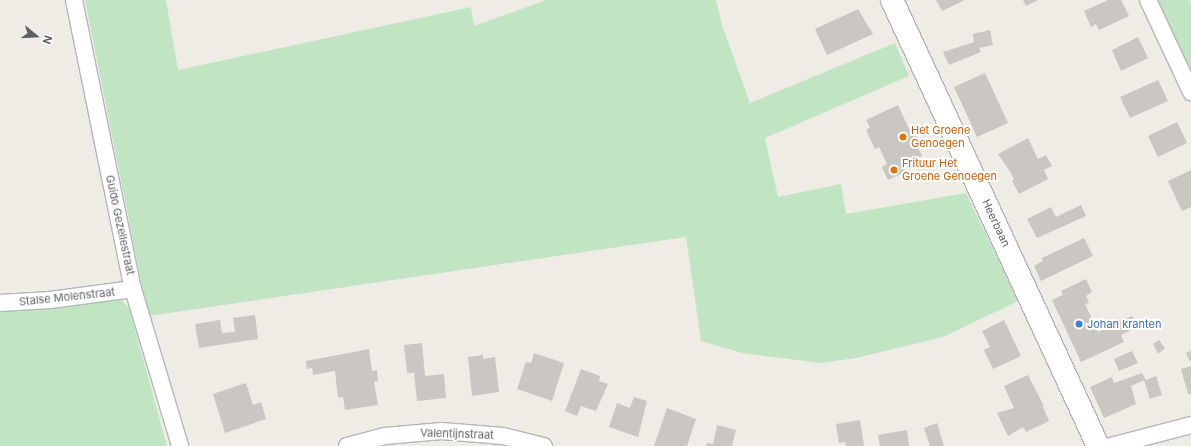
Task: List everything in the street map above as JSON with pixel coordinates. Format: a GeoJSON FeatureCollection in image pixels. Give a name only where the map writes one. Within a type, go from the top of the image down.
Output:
{"type":"FeatureCollection","features":[{"type":"Feature","properties":{"kind":"street","name":"Guido Gezellestraat"},"geometry":{"type":"LineString","coordinates":[[74,0],[133,289],[180,446]]}},
{"type":"Feature","properties":{"kind":"street","name":"Heerbaan"},"geometry":{"type":"LineString","coordinates":[[892,0],[1098,446]]}},
{"type":"Feature","properties":{"kind":"street"},"geometry":{"type":"LineString","coordinates":[[1148,0],[1191,92]]}},
{"type":"Feature","properties":{"kind":"street","name":"Stalse Molenstraat"},"geometry":{"type":"LineString","coordinates":[[0,303],[50,300],[133,289]]}},
{"type":"Feature","properties":{"kind":"street"},"geometry":{"type":"LineString","coordinates":[[1111,446],[1132,443],[1191,425]]}},
{"type":"Feature","properties":{"kind":"street","name":"Valentijnstraat"},"geometry":{"type":"LineString","coordinates":[[346,446],[386,436],[442,431],[503,436],[544,446]]}},
{"type":"Feature","properties":{"kind":"green space"},"geometry":{"type":"Polygon","coordinates":[[[85,0],[166,0],[178,70],[471,7],[474,26],[546,0],[716,0],[722,25],[750,103],[895,43],[909,76],[765,138],[778,197],[841,184],[846,214],[966,193],[1018,301],[943,337],[856,358],[821,363],[742,353],[701,341],[686,237],[148,316],[85,0]]]}},
{"type":"Feature","properties":{"kind":"green space"},"geometry":{"type":"Polygon","coordinates":[[[1154,0],[1189,0],[1191,5],[1191,81],[1154,0]]]}},
{"type":"Feature","properties":{"kind":"green space"},"geometry":{"type":"Polygon","coordinates":[[[119,297],[129,308],[167,446],[0,446],[0,310],[119,297]]]}},
{"type":"Feature","properties":{"kind":"building"},"geometry":{"type":"Polygon","coordinates":[[[936,0],[965,0],[942,11],[936,0]]]}},
{"type":"Feature","properties":{"kind":"building"},"geometry":{"type":"Polygon","coordinates":[[[1023,0],[1038,0],[1026,6],[1023,0]]]}},
{"type":"Feature","properties":{"kind":"building"},"geometry":{"type":"Polygon","coordinates":[[[1108,0],[1121,0],[1129,16],[1099,30],[1096,24],[1091,27],[1084,11],[1108,0]]]}},
{"type":"Feature","properties":{"kind":"building"},"geometry":{"type":"Polygon","coordinates":[[[858,9],[873,34],[827,55],[815,29],[858,9]]]}},
{"type":"Feature","properties":{"kind":"building"},"geometry":{"type":"Polygon","coordinates":[[[990,30],[993,45],[979,48],[981,52],[949,65],[943,52],[974,42],[973,34],[990,30]]]}},
{"type":"Feature","properties":{"kind":"building"},"geometry":{"type":"Polygon","coordinates":[[[1138,37],[1148,58],[1121,71],[1112,50],[1138,37]]]}},
{"type":"Feature","properties":{"kind":"building"},"geometry":{"type":"Polygon","coordinates":[[[985,73],[1008,123],[977,137],[954,87],[985,73]]]}},
{"type":"Feature","properties":{"kind":"building"},"geometry":{"type":"Polygon","coordinates":[[[1158,80],[1168,101],[1130,118],[1120,97],[1158,80]]]}},
{"type":"Feature","properties":{"kind":"building"},"geometry":{"type":"Polygon","coordinates":[[[898,105],[910,131],[913,129],[918,139],[915,141],[922,156],[902,166],[905,172],[888,180],[882,167],[887,164],[879,147],[875,149],[866,130],[870,127],[866,120],[898,105]]]}},
{"type":"Feature","properties":{"kind":"building"},"geometry":{"type":"Polygon","coordinates":[[[1177,122],[1187,143],[1158,157],[1148,136],[1177,122]]]}},
{"type":"Feature","properties":{"kind":"building"},"geometry":{"type":"Polygon","coordinates":[[[1028,138],[1038,159],[1046,155],[1052,166],[1044,170],[1048,179],[1019,194],[1012,181],[1014,179],[1011,173],[998,154],[1028,138]]]}},
{"type":"Feature","properties":{"kind":"building"},"geometry":{"type":"Polygon","coordinates":[[[1191,170],[1191,207],[1182,211],[1168,181],[1191,170]]]}},
{"type":"Feature","properties":{"kind":"building"},"geometry":{"type":"Polygon","coordinates":[[[1081,205],[1086,216],[1037,238],[1027,219],[1051,207],[1056,217],[1081,205]]]}},
{"type":"Feature","properties":{"kind":"building"},"geometry":{"type":"Polygon","coordinates":[[[1084,238],[1093,256],[1041,281],[1034,266],[1043,261],[1042,258],[1084,238]]]}},
{"type":"Feature","properties":{"kind":"building"},"geometry":{"type":"Polygon","coordinates":[[[1086,279],[1092,292],[1086,296],[1089,303],[1085,304],[1098,332],[1132,316],[1138,327],[1121,335],[1124,342],[1081,362],[1052,300],[1063,295],[1061,291],[1086,279]]]}},
{"type":"Feature","properties":{"kind":"building"},"geometry":{"type":"Polygon","coordinates":[[[255,315],[258,339],[199,348],[195,324],[220,320],[222,333],[235,332],[233,318],[255,315]]]}},
{"type":"Feature","properties":{"kind":"building"},"geometry":{"type":"Polygon","coordinates":[[[1004,320],[1021,356],[993,369],[984,350],[990,347],[982,331],[1004,320]]]}},
{"type":"Feature","properties":{"kind":"building"},"geometry":{"type":"Polygon","coordinates":[[[1159,340],[1165,348],[1158,354],[1153,344],[1159,340]]]}},
{"type":"Feature","properties":{"kind":"building"},"geometry":{"type":"Polygon","coordinates":[[[422,343],[425,376],[444,374],[446,398],[417,401],[414,373],[407,373],[404,345],[422,343]]]}},
{"type":"Feature","properties":{"kind":"building"},"geometry":{"type":"Polygon","coordinates":[[[369,349],[372,371],[377,370],[378,381],[374,382],[378,405],[345,410],[343,397],[338,398],[335,371],[313,375],[312,368],[307,369],[306,361],[369,349]]]}},
{"type":"Feature","properties":{"kind":"building"},"geometry":{"type":"Polygon","coordinates":[[[1191,350],[1191,361],[1186,353],[1191,350]]]}},
{"type":"Feature","properties":{"kind":"building"},"geometry":{"type":"Polygon","coordinates":[[[1132,351],[1138,363],[1119,371],[1114,359],[1132,351]]]}},
{"type":"Feature","properties":{"kind":"building"},"geometry":{"type":"Polygon","coordinates":[[[534,353],[564,363],[552,401],[517,389],[526,362],[531,363],[534,353]]]}},
{"type":"Feature","properties":{"kind":"building"},"geometry":{"type":"Polygon","coordinates":[[[483,355],[483,359],[495,357],[499,392],[472,396],[468,357],[483,355]]]}},
{"type":"Feature","properties":{"kind":"building"},"geometry":{"type":"Polygon","coordinates":[[[1191,366],[1191,394],[1188,394],[1181,369],[1191,366]]]}},
{"type":"Feature","properties":{"kind":"building"},"geometry":{"type":"Polygon","coordinates":[[[581,369],[600,376],[599,381],[608,384],[596,411],[581,406],[577,416],[565,411],[581,369]]]}},
{"type":"Feature","properties":{"kind":"building"},"geometry":{"type":"Polygon","coordinates":[[[1142,373],[1146,380],[1156,376],[1162,395],[1150,399],[1144,380],[1131,386],[1136,404],[1104,418],[1090,387],[1112,377],[1114,383],[1142,373]]]}},
{"type":"Feature","properties":{"kind":"building"},"geometry":{"type":"Polygon","coordinates":[[[1028,375],[1044,406],[1043,407],[1049,421],[1026,432],[1023,427],[1008,436],[997,413],[1014,408],[1004,386],[1028,375]]]}},
{"type":"Feature","properties":{"kind":"building"},"geometry":{"type":"Polygon","coordinates":[[[246,383],[253,405],[261,402],[266,419],[225,433],[213,394],[246,383]]]}},
{"type":"Feature","properties":{"kind":"building"},"geometry":{"type":"Polygon","coordinates":[[[634,397],[647,401],[638,437],[609,427],[617,403],[630,408],[634,397]]]}},
{"type":"Feature","properties":{"kind":"building"},"geometry":{"type":"Polygon","coordinates":[[[667,408],[696,419],[687,446],[654,446],[667,408]]]}},
{"type":"Feature","properties":{"kind":"building"},"geometry":{"type":"Polygon","coordinates":[[[860,420],[864,446],[846,446],[845,442],[839,443],[836,424],[860,420]]]}},
{"type":"Feature","properties":{"kind":"building"},"geometry":{"type":"Polygon","coordinates":[[[937,423],[944,446],[930,446],[924,428],[937,423]]]}},
{"type":"Feature","properties":{"kind":"building"},"geometry":{"type":"Polygon","coordinates":[[[717,425],[736,430],[732,446],[706,446],[707,443],[713,444],[717,425]]]}},
{"type":"Feature","properties":{"kind":"building"},"geometry":{"type":"Polygon","coordinates":[[[907,430],[909,446],[880,446],[878,435],[907,430]]]}},
{"type":"Feature","properties":{"kind":"place","name":"Het Groene Genoegen"},"geometry":{"type":"Point","coordinates":[903,137]}},
{"type":"Feature","properties":{"kind":"place","name":"Frituur Het Groene Genoegen"},"geometry":{"type":"Point","coordinates":[894,170]}},
{"type":"Feature","properties":{"kind":"place","name":"Johan kranten"},"geometry":{"type":"Point","coordinates":[1079,324]}}]}
